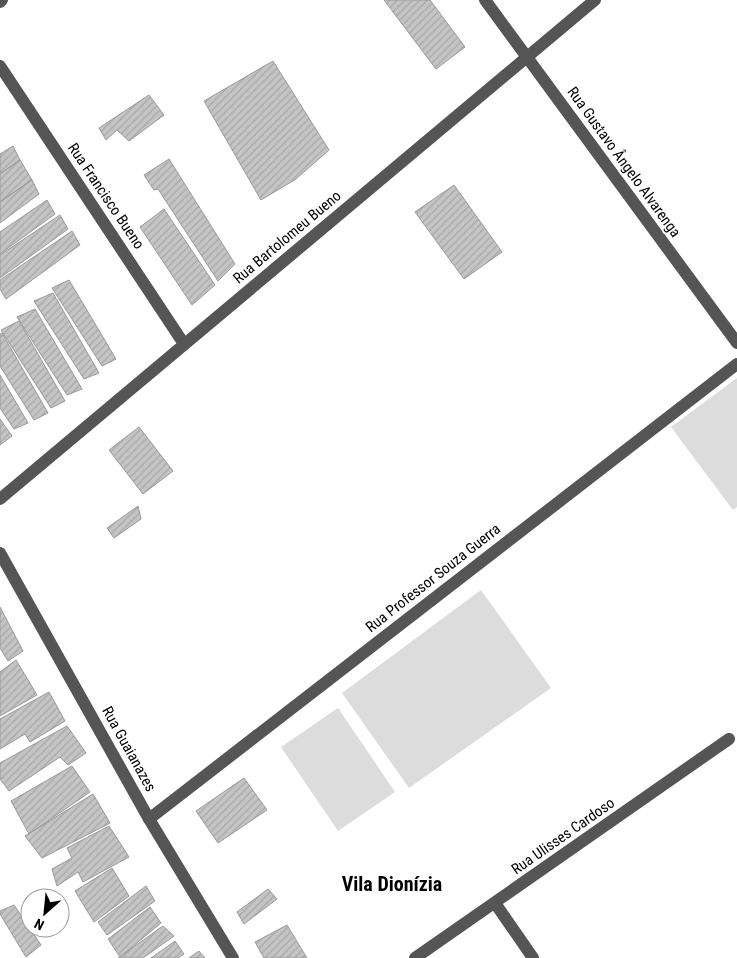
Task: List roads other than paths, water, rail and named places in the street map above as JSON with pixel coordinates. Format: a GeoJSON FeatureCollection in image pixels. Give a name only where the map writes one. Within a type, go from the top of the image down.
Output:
{"type":"FeatureCollection","features":[{"type":"Feature","properties":{"kind":"street","name":"Rua Gustavo Ângelo Alvarenga"},"geometry":{"type":"LineString","coordinates":[[485,0],[737,343]]}},
{"type":"Feature","properties":{"kind":"street","name":"Rua Bartolomeu Bueno"},"geometry":{"type":"LineString","coordinates":[[0,499],[595,0]]}},
{"type":"Feature","properties":{"kind":"street","name":"Rua Francisco Bueno"},"geometry":{"type":"LineString","coordinates":[[0,66],[184,344]]}},
{"type":"Feature","properties":{"kind":"street","name":"Rua Professor Souza Guerra"},"geometry":{"type":"LineString","coordinates":[[149,818],[737,364]]}},
{"type":"Feature","properties":{"kind":"street","name":"Rua Guaianazes"},"geometry":{"type":"LineString","coordinates":[[0,553],[149,818],[233,958]]}},
{"type":"Feature","properties":{"kind":"street","name":"Rua Ulisses Cardoso"},"geometry":{"type":"LineString","coordinates":[[415,958],[729,739]]}},
{"type":"Feature","properties":{"kind":"street"},"geometry":{"type":"LineString","coordinates":[[495,903],[533,958]]}},
{"type":"Feature","properties":{"kind":"district","name":"Vila Dionízia"},"geometry":{"type":"Point","coordinates":[392,884]}}]}
